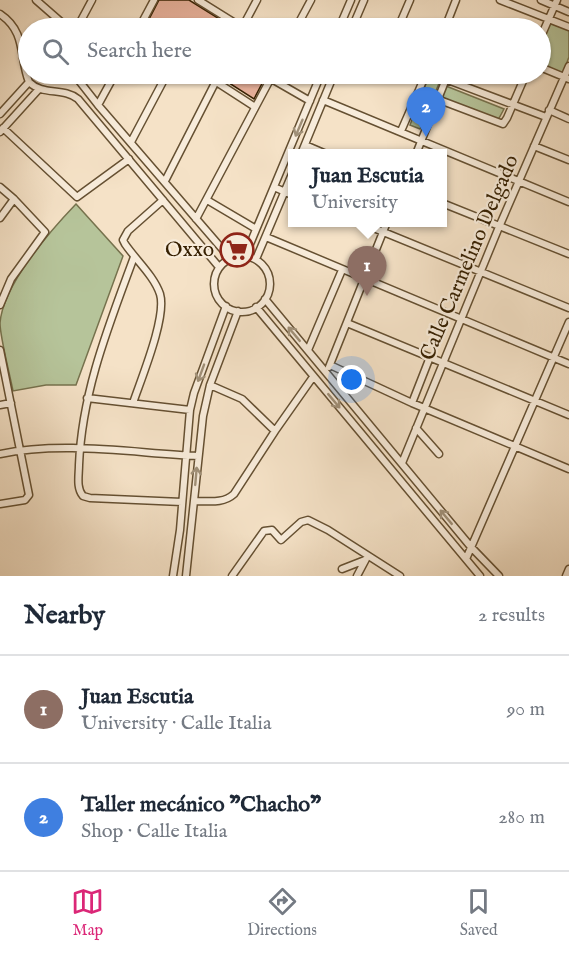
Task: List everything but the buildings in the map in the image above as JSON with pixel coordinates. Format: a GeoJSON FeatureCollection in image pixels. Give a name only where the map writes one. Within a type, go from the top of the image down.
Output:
{"type":"FeatureCollection","features":[{"type":"Feature","properties":{"kind":"street"},"geometry":{"type":"LineString","coordinates":[[36,0],[57,18]]}},
{"type":"Feature","properties":{"kind":"street"},"geometry":{"type":"LineString","coordinates":[[82,18],[92,0]]}},
{"type":"Feature","properties":{"kind":"street"},"geometry":{"type":"LineString","coordinates":[[248,18],[257,0]]}},
{"type":"Feature","properties":{"kind":"street"},"geometry":{"type":"LineString","coordinates":[[301,18],[311,0]]}},
{"type":"Feature","properties":{"kind":"street"},"geometry":{"type":"LineString","coordinates":[[343,18],[351,0]]}},
{"type":"Feature","properties":{"kind":"street"},"geometry":{"type":"LineString","coordinates":[[356,18],[364,0]]}},
{"type":"Feature","properties":{"kind":"street"},"geometry":{"type":"LineString","coordinates":[[402,18],[410,0]]}},
{"type":"Feature","properties":{"kind":"street"},"geometry":{"type":"LineString","coordinates":[[449,18],[456,0]]}},
{"type":"Feature","properties":{"kind":"street"},"geometry":{"type":"LineString","coordinates":[[500,0],[546,18]]}},
{"type":"Feature","properties":{"kind":"street"},"geometry":{"type":"LineString","coordinates":[[541,0],[556,3],[569,12]]}},
{"type":"Feature","properties":{"kind":"street"},"geometry":{"type":"LineString","coordinates":[[144,18],[152,1]]}},
{"type":"Feature","properties":{"kind":"street"},"geometry":{"type":"LineString","coordinates":[[202,1],[228,18]]}},
{"type":"Feature","properties":{"kind":"street"},"geometry":{"type":"LineString","coordinates":[[549,18],[556,3]]}},
{"type":"Feature","properties":{"kind":"street"},"geometry":{"type":"LineString","coordinates":[[2,16],[18,39]]}},
{"type":"Feature","properties":{"kind":"street"},"geometry":{"type":"LineString","coordinates":[[551,20],[569,27]]}},
{"type":"Feature","properties":{"kind":"street","name":"Calle Carmelino Delgado"},"geometry":{"type":"LineString","coordinates":[[402,464],[499,227],[548,114],[567,78],[569,66]]}},
{"type":"Feature","properties":{"kind":"street"},"geometry":{"type":"LineString","coordinates":[[551,71],[567,78]]}},
{"type":"Feature","properties":{"kind":"street"},"geometry":{"type":"LineString","coordinates":[[0,114],[27,84]]}},
{"type":"Feature","properties":{"kind":"street"},"geometry":{"type":"LineString","coordinates":[[32,84],[39,89],[73,95],[219,267]]}},
{"type":"Feature","properties":{"kind":"street"},"geometry":{"type":"LineString","coordinates":[[82,84],[230,258]]}},
{"type":"Feature","properties":{"kind":"street"},"geometry":{"type":"LineString","coordinates":[[98,105],[110,84]]}},
{"type":"Feature","properties":{"kind":"street"},"geometry":{"type":"LineString","coordinates":[[131,142],[161,84]]}},
{"type":"Feature","properties":{"kind":"street"},"geometry":{"type":"LineString","coordinates":[[165,181],[214,84]]}},
{"type":"Feature","properties":{"kind":"street"},"geometry":{"type":"LineString","coordinates":[[220,84],[255,107]]}},
{"type":"Feature","properties":{"kind":"street"},"geometry":{"type":"LineString","coordinates":[[196,219],[268,84]]}},
{"type":"Feature","properties":{"kind":"street"},"geometry":{"type":"LineString","coordinates":[[284,84],[310,101]]}},
{"type":"Feature","properties":{"kind":"street"},"geometry":{"type":"LineString","coordinates":[[290,149],[317,84]]}},
{"type":"Feature","properties":{"kind":"street"},"geometry":{"type":"LineString","coordinates":[[303,149],[330,84]]}},
{"type":"Feature","properties":{"kind":"street"},"geometry":{"type":"LineString","coordinates":[[402,131],[422,84]]}},
{"type":"Feature","properties":{"kind":"street"},"geometry":{"type":"LineString","coordinates":[[418,149],[444,84]]}},
{"type":"Feature","properties":{"kind":"street"},"geometry":{"type":"LineString","coordinates":[[459,84],[513,104],[569,119]]}},
{"type":"Feature","properties":{"kind":"street"},"geometry":{"type":"LineString","coordinates":[[437,99],[503,124],[522,84]]}},
{"type":"Feature","properties":{"kind":"street"},"geometry":{"type":"LineString","coordinates":[[39,89],[2,130],[77,197],[129,159]]}},
{"type":"Feature","properties":{"kind":"street"},"geometry":{"type":"LineString","coordinates":[[324,100],[443,149]]}},
{"type":"Feature","properties":{"kind":"street"},"geometry":{"type":"LineString","coordinates":[[305,145],[316,149]]}},
{"type":"Feature","properties":{"kind":"street"},"geometry":{"type":"LineString","coordinates":[[534,146],[569,160]]}},
{"type":"Feature","properties":{"kind":"street"},"geometry":{"type":"LineString","coordinates":[[447,151],[569,202]]}},
{"type":"Feature","properties":{"kind":"street"},"geometry":{"type":"LineString","coordinates":[[245,256],[288,154]]}},
{"type":"Feature","properties":{"kind":"street"},"geometry":{"type":"LineString","coordinates":[[256,259],[288,183]]}},
{"type":"Feature","properties":{"kind":"street"},"geometry":{"type":"LineString","coordinates":[[274,187],[288,194]]}},
{"type":"Feature","properties":{"kind":"street"},"geometry":{"type":"LineString","coordinates":[[0,188],[14,199],[45,232],[3,288],[0,305]]}},
{"type":"Feature","properties":{"kind":"street"},"geometry":{"type":"LineString","coordinates":[[0,218],[14,199]]}},
{"type":"Feature","properties":{"kind":"street"},"geometry":{"type":"LineString","coordinates":[[133,403],[161,310],[160,295],[153,280],[125,244],[125,235],[163,200]]}},
{"type":"Feature","properties":{"kind":"street"},"geometry":{"type":"LineString","coordinates":[[207,200],[256,229]]}},
{"type":"Feature","properties":{"kind":"street"},"geometry":{"type":"LineString","coordinates":[[447,205],[569,254]]}},
{"type":"Feature","properties":{"kind":"street"},"geometry":{"type":"LineString","coordinates":[[371,227],[569,308]]}},
{"type":"Feature","properties":{"kind":"street"},"geometry":{"type":"LineString","coordinates":[[327,373],[385,227]]}},
{"type":"Feature","properties":{"kind":"street"},"geometry":{"type":"LineString","coordinates":[[266,237],[569,364]]}},
{"type":"Feature","properties":{"kind":"street"},"geometry":{"type":"LineString","coordinates":[[134,256],[95,366],[87,398],[78,486],[83,496],[90,498],[182,501]]}},
{"type":"Feature","properties":{"kind":"street"},"geometry":{"type":"LineString","coordinates":[[245,256],[256,259],[263,265],[270,282],[269,291],[265,299],[256,307],[238,311],[219,300],[214,284],[219,267],[230,258],[245,256]]}},
{"type":"Feature","properties":{"kind":"street"},"geometry":{"type":"LineString","coordinates":[[308,350],[342,270]]}},
{"type":"Feature","properties":{"kind":"street"},"geometry":{"type":"LineString","coordinates":[[265,299],[471,547],[499,576]]}},
{"type":"Feature","properties":{"kind":"street"},"geometry":{"type":"LineString","coordinates":[[173,576],[178,552],[190,410],[226,306]]}},
{"type":"Feature","properties":{"kind":"street"},"geometry":{"type":"LineString","coordinates":[[256,307],[480,576]]}},
{"type":"Feature","properties":{"kind":"street"},"geometry":{"type":"LineString","coordinates":[[186,576],[203,416],[210,385],[238,311]]}},
{"type":"Feature","properties":{"kind":"street"},"geometry":{"type":"LineString","coordinates":[[466,559],[569,322]]}},
{"type":"Feature","properties":{"kind":"street"},"geometry":{"type":"LineString","coordinates":[[347,323],[569,415]]}},
{"type":"Feature","properties":{"kind":"street"},"geometry":{"type":"LineString","coordinates":[[0,350],[29,495],[25,500],[0,504]]}},
{"type":"Feature","properties":{"kind":"street"},"geometry":{"type":"LineString","coordinates":[[411,403],[430,357]]}},
{"type":"Feature","properties":{"kind":"street"},"geometry":{"type":"LineString","coordinates":[[330,365],[424,409],[569,469]]}},
{"type":"Feature","properties":{"kind":"street"},"geometry":{"type":"LineString","coordinates":[[194,501],[216,502],[228,499],[234,494],[274,431],[313,377]]}},
{"type":"Feature","properties":{"kind":"street"},"geometry":{"type":"LineString","coordinates":[[210,385],[242,399],[274,431]]}},
{"type":"Feature","properties":{"kind":"street"},"geometry":{"type":"LineString","coordinates":[[87,398],[190,410]]}},
{"type":"Feature","properties":{"kind":"street"},"geometry":{"type":"LineString","coordinates":[[0,405],[10,403]]}},
{"type":"Feature","properties":{"kind":"street"},"geometry":{"type":"LineString","coordinates":[[416,428],[439,454]]}},
{"type":"Feature","properties":{"kind":"street"},"geometry":{"type":"LineString","coordinates":[[0,454],[21,450],[80,449],[198,456]]}},
{"type":"Feature","properties":{"kind":"street"},"geometry":{"type":"LineString","coordinates":[[232,576],[264,531],[272,530],[281,540],[305,520],[317,523],[366,558],[400,576]]}},
{"type":"Feature","properties":{"kind":"street"},"geometry":{"type":"LineString","coordinates":[[342,569],[366,558]]}},
{"type":"Feature","properties":{"kind":"street"},"geometry":{"type":"LineString","coordinates":[[360,575],[366,558]]}},
{"type":"Feature","properties":{"kind":"street"},"geometry":{"type":"LineString","coordinates":[[566,576],[569,569]]}},
{"type":"Feature","properties":{"kind":"green space"},"geometry":{"type":"Polygon","coordinates":[[[551,23],[569,30],[569,57],[562,75],[551,70],[551,23]]]}},
{"type":"Feature","properties":{"kind":"green space"},"geometry":{"type":"Polygon","coordinates":[[[426,84],[439,84],[420,129],[410,125],[426,84]]]}},
{"type":"Feature","properties":{"kind":"green space"},"geometry":{"type":"Polygon","coordinates":[[[446,86],[504,109],[498,120],[441,97],[446,86]]]}},
{"type":"Feature","properties":{"kind":"green space"},"geometry":{"type":"Polygon","coordinates":[[[76,204],[123,256],[76,385],[46,385],[13,391],[0,329],[3,308],[9,292],[29,259],[76,204]]]}},
{"type":"Feature","properties":{"kind":"place","name":"Taller mecánico \"Chacho\""},"geometry":{"type":"Point","coordinates":[426,137]}},
{"type":"Feature","properties":{"kind":"place","name":"Oxxo"},"geometry":{"type":"Point","coordinates":[237,250]}},
{"type":"Feature","properties":{"kind":"place","name":"Juan Escutia"},"geometry":{"type":"Point","coordinates":[367,296]}}]}
